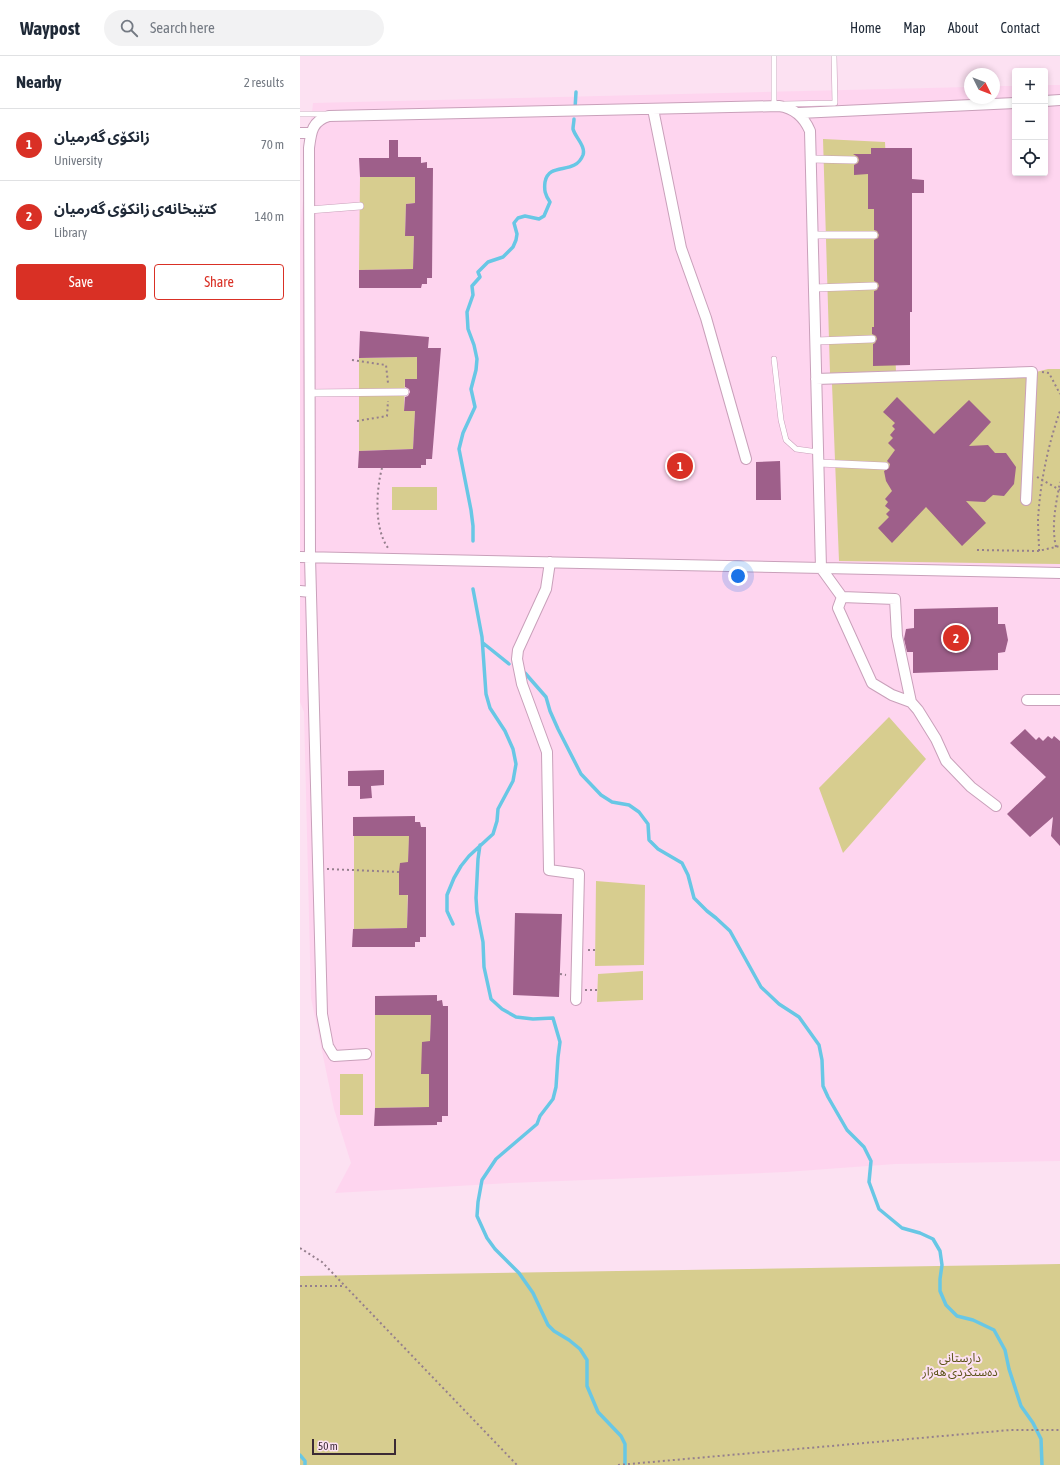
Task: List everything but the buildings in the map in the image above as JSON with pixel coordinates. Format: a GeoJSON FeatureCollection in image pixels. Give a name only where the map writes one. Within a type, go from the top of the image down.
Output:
{"type":"FeatureCollection","features":[{"type":"Feature","properties":{"kind":"street"},"geometry":{"type":"LineString","coordinates":[[1048,101],[1060,100]]}},
{"type":"Feature","properties":{"kind":"street"},"geometry":{"type":"LineString","coordinates":[[799,113],[1012,103]]}},
{"type":"Feature","properties":{"kind":"street"},"geometry":{"type":"LineString","coordinates":[[366,1054],[334,1056],[328,1046],[325,1036],[322,1014],[311,592],[305,557],[310,393],[309,148],[311,133],[317,122],[329,116],[779,106],[792,109],[799,113],[810,131],[822,568],[842,597]]}},
{"type":"Feature","properties":{"kind":"street"},"geometry":{"type":"LineString","coordinates":[[653,109],[682,248],[706,318],[746,459]]}},
{"type":"Feature","properties":{"kind":"street"},"geometry":{"type":"LineString","coordinates":[[300,133],[311,133]]}},
{"type":"Feature","properties":{"kind":"street"},"geometry":{"type":"LineString","coordinates":[[811,159],[854,160]]}},
{"type":"Feature","properties":{"kind":"street"},"geometry":{"type":"LineString","coordinates":[[309,210],[360,206]]}},
{"type":"Feature","properties":{"kind":"street"},"geometry":{"type":"LineString","coordinates":[[813,235],[874,235]]}},
{"type":"Feature","properties":{"kind":"street"},"geometry":{"type":"LineString","coordinates":[[814,288],[874,286]]}},
{"type":"Feature","properties":{"kind":"street"},"geometry":{"type":"LineString","coordinates":[[816,341],[872,339]]}},
{"type":"Feature","properties":{"kind":"street"},"geometry":{"type":"LineString","coordinates":[[816,379],[1032,372],[1026,500]]}},
{"type":"Feature","properties":{"kind":"street"},"geometry":{"type":"LineString","coordinates":[[310,393],[405,392]]}},
{"type":"Feature","properties":{"kind":"street"},"geometry":{"type":"LineString","coordinates":[[819,463],[885,466]]}},
{"type":"Feature","properties":{"kind":"street"},"geometry":{"type":"LineString","coordinates":[[305,557],[1060,573]]}},
{"type":"Feature","properties":{"kind":"street"},"geometry":{"type":"LineString","coordinates":[[550,562],[546,588],[518,650],[517,659],[522,684],[546,752],[549,870],[579,874],[576,1000]]}},
{"type":"Feature","properties":{"kind":"street"},"geometry":{"type":"LineString","coordinates":[[300,591],[311,592]]}},
{"type":"Feature","properties":{"kind":"street"},"geometry":{"type":"LineString","coordinates":[[842,597],[895,599],[897,636],[911,702]]}},
{"type":"Feature","properties":{"kind":"street"},"geometry":{"type":"LineString","coordinates":[[842,597],[838,608],[872,683],[892,695],[911,702],[918,710],[936,739],[946,761],[971,788],[996,806]]}},
{"type":"Feature","properties":{"kind":"street"},"geometry":{"type":"LineString","coordinates":[[1027,700],[1060,700]]}},
{"type":"Feature","properties":{"kind":"lane"},"geometry":{"type":"LineString","coordinates":[[774,56],[774,105]]}},
{"type":"Feature","properties":{"kind":"lane"},"geometry":{"type":"LineString","coordinates":[[300,114],[835,103],[834,56]]}},
{"type":"Feature","properties":{"kind":"lane"},"geometry":{"type":"LineString","coordinates":[[774,359],[781,420],[786,440],[796,449],[818,452]]}},
{"type":"Feature","properties":{"kind":"path"},"geometry":{"type":"LineString","coordinates":[[1032,372],[1049,373],[1060,394]]}},
{"type":"Feature","properties":{"kind":"path"},"geometry":{"type":"LineString","coordinates":[[1039,551],[1038,520],[1044,480],[1049,447],[1060,411]]}},
{"type":"Feature","properties":{"kind":"path"},"geometry":{"type":"LineString","coordinates":[[382,468],[378,482],[379,525],[384,542],[396,559]]}},
{"type":"Feature","properties":{"kind":"path"},"geometry":{"type":"LineString","coordinates":[[1028,472],[1059,489]]}},
{"type":"Feature","properties":{"kind":"path"},"geometry":{"type":"LineString","coordinates":[[1056,547],[1054,536],[1054,513],[1060,482]]}},
{"type":"Feature","properties":{"kind":"path"},"geometry":{"type":"LineString","coordinates":[[977,550],[1039,551],[1060,546]]}},
{"type":"Feature","properties":{"kind":"path"},"geometry":{"type":"LineString","coordinates":[[318,868],[399,872]]}},
{"type":"Feature","properties":{"kind":"path"},"geometry":{"type":"LineString","coordinates":[[300,1248],[322,1262],[517,1465]]}},
{"type":"Feature","properties":{"kind":"path"},"geometry":{"type":"LineString","coordinates":[[300,1286],[344,1286]]}},
{"type":"Feature","properties":{"kind":"path"},"geometry":{"type":"LineString","coordinates":[[618,1465],[1010,1430],[1060,1430]]}},
{"type":"Feature","properties":{"kind":"shaded area"},"geometry":{"type":"Polygon","coordinates":[[[1048,85],[1060,85],[1060,1161],[895,1164],[786,1172],[510,1183],[335,1193],[351,1163],[334,1109],[311,998],[304,712],[300,702],[300,230],[313,103],[964,87],[964,104],[1000,104],[1000,86],[1012,86],[1012,176],[1048,176],[1048,85]]]}},
{"type":"Feature","properties":{"kind":"green space"},"geometry":{"type":"Polygon","coordinates":[[[823,139],[885,142],[896,371],[830,373],[823,139]]]}},
{"type":"Feature","properties":{"kind":"green space"},"geometry":{"type":"Polygon","coordinates":[[[360,177],[415,177],[415,203],[406,204],[405,236],[414,236],[413,269],[359,270],[360,177]]]}},
{"type":"Feature","properties":{"kind":"green space"},"geometry":{"type":"Polygon","coordinates":[[[417,357],[417,379],[405,379],[404,411],[415,411],[413,449],[359,451],[359,358],[417,357]]]}},
{"type":"Feature","properties":{"kind":"green space"},"geometry":{"type":"Polygon","coordinates":[[[1048,369],[1060,369],[1060,564],[839,561],[832,384],[1020,376],[1048,369]]]}},
{"type":"Feature","properties":{"kind":"green space"},"geometry":{"type":"Polygon","coordinates":[[[392,487],[437,487],[437,510],[392,510],[392,487]]]}},
{"type":"Feature","properties":{"kind":"green space"},"geometry":{"type":"Polygon","coordinates":[[[889,717],[926,759],[843,853],[819,788],[889,717]]]}},
{"type":"Feature","properties":{"kind":"green space"},"geometry":{"type":"Polygon","coordinates":[[[354,836],[409,836],[407,928],[354,929],[354,836]]]}},
{"type":"Feature","properties":{"kind":"green space"},"geometry":{"type":"Polygon","coordinates":[[[596,881],[645,885],[644,965],[595,966],[596,881]]]}},
{"type":"Feature","properties":{"kind":"green space"},"geometry":{"type":"Polygon","coordinates":[[[643,971],[643,1000],[597,1002],[598,974],[643,971]]]}},
{"type":"Feature","properties":{"kind":"green space"},"geometry":{"type":"Polygon","coordinates":[[[375,1015],[431,1015],[429,1107],[375,1108],[375,1015]]]}},
{"type":"Feature","properties":{"kind":"green space"},"geometry":{"type":"Polygon","coordinates":[[[340,1074],[363,1074],[363,1115],[340,1115],[340,1074]]]}},
{"type":"Feature","properties":{"kind":"green space","name":"دارستانی دەستکردی هەژار"},"geometry":{"type":"Polygon","coordinates":[[[1060,1264],[1060,1465],[300,1465],[300,1276],[1060,1264]]]}},
{"type":"Feature","properties":{"kind":"waterway"},"geometry":{"type":"LineString","coordinates":[[575,109],[576,92]]}},
{"type":"Feature","properties":{"kind":"waterway"},"geometry":{"type":"LineString","coordinates":[[473,541],[471,510],[459,449],[463,433],[475,407],[471,389],[477,359],[468,329],[467,312],[473,295],[472,286],[480,277],[478,272],[488,262],[503,257],[513,247],[517,234],[514,223],[518,218],[525,216],[539,219],[544,216],[550,202],[545,190],[547,176],[552,172],[574,165],[583,155],[584,152],[582,145],[573,129],[574,119]]}},
{"type":"Feature","properties":{"kind":"waterway"},"geometry":{"type":"LineString","coordinates":[[453,924],[447,911],[447,895],[461,866],[469,856],[493,834],[497,821],[498,809],[513,781],[516,764],[513,749],[505,731],[490,708],[486,694],[482,637],[473,589]]}},
{"type":"Feature","properties":{"kind":"waterway"},"geometry":{"type":"LineString","coordinates":[[483,643],[509,664]]}},
{"type":"Feature","properties":{"kind":"waterway"},"geometry":{"type":"LineString","coordinates":[[525,673],[546,697],[558,729],[581,774],[601,795],[612,802],[629,805],[639,812],[648,824],[649,840],[658,849],[682,863],[688,875],[694,898],[730,931],[761,987],[779,1004],[799,1017],[819,1045],[822,1060],[823,1086],[847,1130],[864,1147],[871,1161],[869,1182],[879,1209],[902,1228],[920,1233],[933,1239],[940,1251],[942,1265],[940,1291],[946,1305],[957,1316],[973,1320],[994,1330],[1005,1350],[1009,1369],[1021,1406],[1033,1423],[1041,1439],[1042,1465]]}},
{"type":"Feature","properties":{"kind":"waterway"},"geometry":{"type":"LineString","coordinates":[[480,845],[476,898],[477,912],[483,942],[484,967],[491,999],[502,1009],[516,1017],[533,1019],[553,1018],[560,1042],[556,1087],[553,1099],[540,1116],[537,1124],[496,1159],[482,1180],[477,1216],[487,1238],[495,1249],[519,1273],[533,1293],[548,1325],[580,1349],[587,1360],[587,1386],[598,1412],[621,1436],[625,1444],[625,1465]]}},
{"type":"Feature","properties":{"kind":"waterway"},"geometry":{"type":"LineString","coordinates":[[300,1455],[305,1461],[305,1465]]}},
{"type":"Feature","properties":{"kind":"place","name":"زانکۆی گەرمیان"},"geometry":{"type":"Point","coordinates":[680,466]}},
{"type":"Feature","properties":{"kind":"place","name":"کتێبخانەی زانکۆی گەرمیان"},"geometry":{"type":"Point","coordinates":[956,638]}}]}
